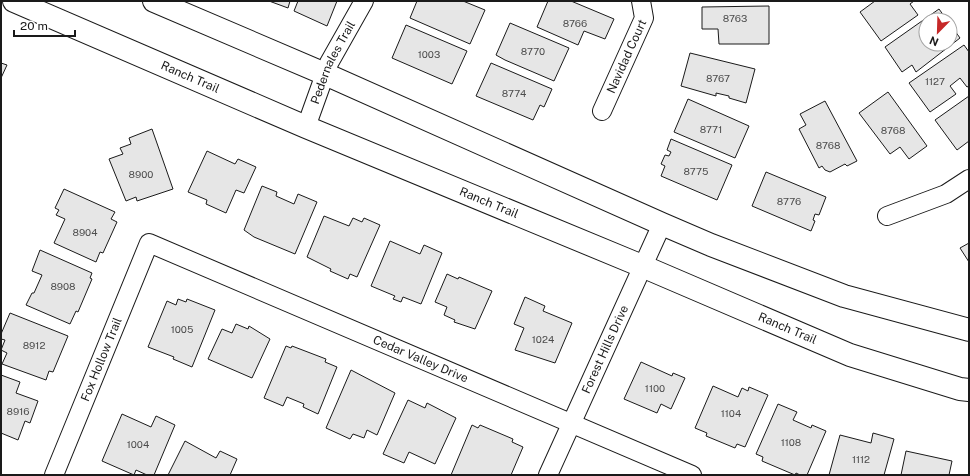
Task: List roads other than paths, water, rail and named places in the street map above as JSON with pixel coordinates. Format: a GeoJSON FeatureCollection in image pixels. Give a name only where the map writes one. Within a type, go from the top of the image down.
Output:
{"type":"FeatureCollection","features":[{"type":"Feature","properties":{"kind":"main road","name":"Ranch Trail"},"geometry":{"type":"LineString","coordinates":[[14,1],[306,127],[642,266],[850,355],[960,389],[969,390]]}},
{"type":"Feature","properties":{"kind":"main road"},"geometry":{"type":"LineString","coordinates":[[154,1],[325,74],[711,245],[844,296],[969,330]]}},
{"type":"Feature","properties":{"kind":"street","name":"Pedernales Trail"},"geometry":{"type":"LineString","coordinates":[[306,127],[329,63],[364,1]]}},
{"type":"Feature","properties":{"kind":"street","name":"Navidad Court"},"geometry":{"type":"LineString","coordinates":[[602,111],[644,18],[641,1]]}},
{"type":"Feature","properties":{"kind":"street"},"geometry":{"type":"LineString","coordinates":[[887,216],[946,194],[969,179]]}},
{"type":"Feature","properties":{"kind":"street","name":"Forest Hills Drive"},"geometry":{"type":"LineString","coordinates":[[548,475],[662,224]]}},
{"type":"Feature","properties":{"kind":"street","name":"Cedar Valley Drive"},"geometry":{"type":"LineString","coordinates":[[149,243],[692,475]]}},
{"type":"Feature","properties":{"kind":"street","name":"Fox Hollow Trail"},"geometry":{"type":"LineString","coordinates":[[54,475],[149,243]]}}]}
